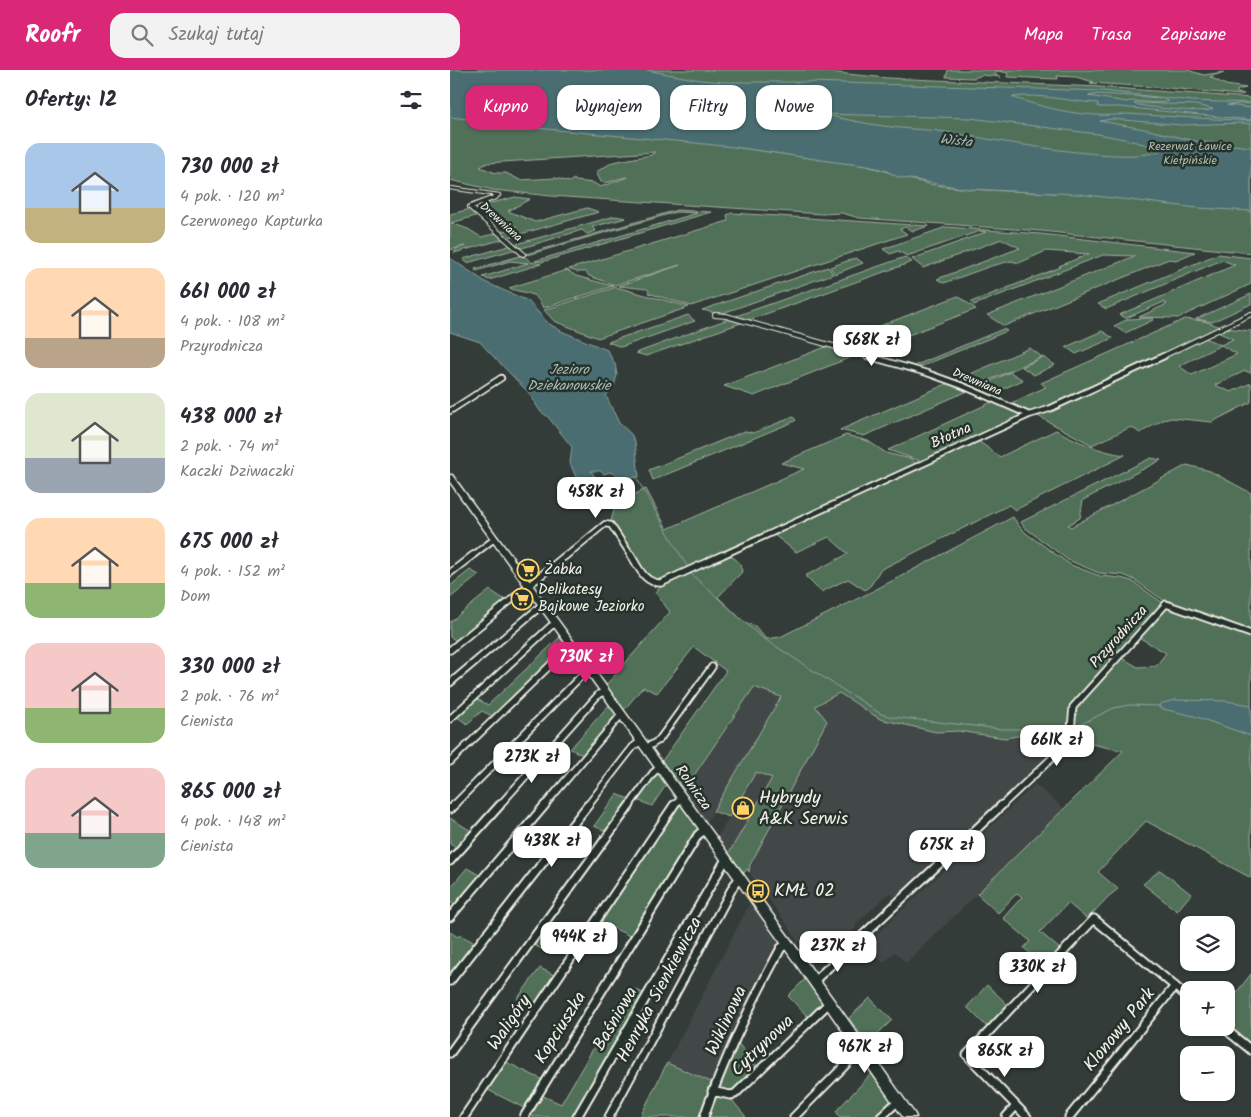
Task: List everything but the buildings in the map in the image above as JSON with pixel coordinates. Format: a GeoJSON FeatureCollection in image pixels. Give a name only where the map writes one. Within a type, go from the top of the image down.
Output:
{"type":"FeatureCollection","features":[{"type":"Feature","properties":{"kind":"street","name":"Drewniana"},"geometry":{"type":"LineString","coordinates":[[450,188],[498,196],[474,203],[470,207],[523,254]]}},
{"type":"Feature","properties":{"kind":"street","name":"Błotna"},"geometry":{"type":"LineString","coordinates":[[528,586],[608,524],[611,525],[647,580],[653,584],[662,583],[1028,415],[1049,409],[1120,377],[1251,314]]}},
{"type":"Feature","properties":{"kind":"street","name":"Drewniana"},"geometry":{"type":"LineString","coordinates":[[714,315],[726,316],[927,373],[963,386],[1028,415]]}},
{"type":"Feature","properties":{"kind":"street"},"geometry":{"type":"LineString","coordinates":[[450,411],[501,378]]}},
{"type":"Feature","properties":{"kind":"street","name":"Rolnicza"},"geometry":{"type":"LineString","coordinates":[[450,477],[787,943],[910,1117]]}},
{"type":"Feature","properties":{"kind":"street"},"geometry":{"type":"LineString","coordinates":[[450,573],[494,539]]}},
{"type":"Feature","properties":{"kind":"street"},"geometry":{"type":"LineString","coordinates":[[450,650],[528,586]]}},
{"type":"Feature","properties":{"kind":"street","name":"Przyrodnicza"},"geometry":{"type":"LineString","coordinates":[[814,981],[1070,741],[1073,707],[1166,604],[1173,604],[1251,634]]}},
{"type":"Feature","properties":{"kind":"street"},"geometry":{"type":"LineString","coordinates":[[450,683],[542,605]]}},
{"type":"Feature","properties":{"kind":"street"},"geometry":{"type":"LineString","coordinates":[[450,719],[551,626],[556,624]]}},
{"type":"Feature","properties":{"kind":"street"},"geometry":{"type":"LineString","coordinates":[[450,762],[571,645]]}},
{"type":"Feature","properties":{"kind":"street"},"geometry":{"type":"LineString","coordinates":[[450,981],[633,747],[659,740],[712,667]]}},
{"type":"Feature","properties":{"kind":"street"},"geometry":{"type":"LineString","coordinates":[[450,809],[588,669]]}},
{"type":"Feature","properties":{"kind":"street"},"geometry":{"type":"LineString","coordinates":[[450,861],[599,694],[605,692]]}},
{"type":"Feature","properties":{"kind":"street"},"geometry":{"type":"LineString","coordinates":[[450,917],[617,717],[621,715]]}},
{"type":"Feature","properties":{"kind":"street"},"geometry":{"type":"LineString","coordinates":[[450,1053],[647,781],[660,767]]}},
{"type":"Feature","properties":{"kind":"street","name":"Waligóry"},"geometry":{"type":"LineString","coordinates":[[464,1117],[670,810],[682,798]]}},
{"type":"Feature","properties":{"kind":"street","name":"Kopciuszka"},"geometry":{"type":"LineString","coordinates":[[524,1117],[698,836],[704,830]]}},
{"type":"Feature","properties":{"kind":"street","name":"Baśniowa"},"geometry":{"type":"LineString","coordinates":[[577,1117],[726,859]]}},
{"type":"Feature","properties":{"kind":"street","name":"Henryka Sienkiewicza"},"geometry":{"type":"LineString","coordinates":[[609,1117],[734,885],[740,878]]}},
{"type":"Feature","properties":{"kind":"street"},"geometry":{"type":"LineString","coordinates":[[1027,1117],[967,1055],[1094,919],[1180,990]]}},
{"type":"Feature","properties":{"kind":"street","name":"Wiklinowa"},"geometry":{"type":"LineString","coordinates":[[704,1117],[712,1091],[757,992],[781,948],[787,943]]}},
{"type":"Feature","properties":{"kind":"street","name":"Klonowy Park"},"geometry":{"type":"LineString","coordinates":[[1068,1117],[1175,986]]}},
{"type":"Feature","properties":{"kind":"street","name":"Cytrynowa"},"geometry":{"type":"LineString","coordinates":[[712,1091],[730,1095],[735,1094],[829,1003]]}},
{"type":"Feature","properties":{"kind":"street"},"geometry":{"type":"LineString","coordinates":[[1234,1036],[1251,1050]]}},
{"type":"Feature","properties":{"kind":"street"},"geometry":{"type":"LineString","coordinates":[[794,1117],[862,1048]]}},
{"type":"Feature","properties":{"kind":"street"},"geometry":{"type":"LineString","coordinates":[[881,1117],[899,1100]]}},
{"type":"Feature","properties":{"kind":"street"},"geometry":{"type":"LineString","coordinates":[[1006,1117],[1016,1106]]}},
{"type":"Feature","properties":{"kind":"shaded area"},"geometry":{"type":"Polygon","coordinates":[[[754,686],[781,697],[707,822],[684,790],[754,686]]]}},
{"type":"Feature","properties":{"kind":"shaded area"},"geometry":{"type":"Polygon","coordinates":[[[839,693],[859,707],[936,732],[958,731],[1018,738],[1058,731],[1069,740],[896,898],[889,893],[823,959],[812,959],[807,956],[749,872],[815,706],[839,693]]]}},
{"type":"Feature","properties":{"kind":"shaded area"},"geometry":{"type":"Polygon","coordinates":[[[756,772],[772,778],[729,853],[717,838],[756,772]]]}},
{"type":"Feature","properties":{"kind":"shaded area"},"geometry":{"type":"Polygon","coordinates":[[[1035,784],[1065,809],[906,963],[895,952],[885,962],[882,962],[865,945],[1035,784]]]}},
{"type":"Feature","properties":{"kind":"shaded area"},"geometry":{"type":"Polygon","coordinates":[[[752,899],[779,941],[711,1082],[667,1063],[752,899]]]}},
{"type":"Feature","properties":{"kind":"green space","name":"Rezerwat Ławice Kiełpińskie"},"geometry":{"type":"Polygon","coordinates":[[[450,70],[807,70],[887,78],[1100,87],[1251,98],[1251,253],[1041,231],[859,218],[842,213],[822,214],[551,196],[493,190],[450,180],[450,70]],[[769,145],[735,147],[867,166],[921,182],[945,186],[1056,193],[769,145]],[[655,152],[487,163],[480,167],[496,173],[506,173],[520,180],[556,178],[569,182],[574,179],[576,181],[594,183],[600,187],[628,177],[601,182],[596,172],[613,162],[651,155],[655,152]]]}},
{"type":"Feature","properties":{"kind":"green space"},"geometry":{"type":"Polygon","coordinates":[[[948,70],[1187,70],[1204,75],[1224,72],[1210,77],[1226,85],[1246,88],[1237,90],[1237,93],[1244,94],[1240,95],[1090,83],[1094,82],[1076,77],[1057,76],[1058,79],[1007,77],[1008,73],[998,71],[993,73],[1001,77],[982,75],[974,78],[946,77],[948,70]]]}},
{"type":"Feature","properties":{"kind":"green space"},"geometry":{"type":"Polygon","coordinates":[[[515,197],[530,199],[508,211],[535,222],[587,208],[599,212],[506,238],[500,232],[517,227],[486,213],[480,215],[472,208],[515,197]]]}},
{"type":"Feature","properties":{"kind":"green space"},"geometry":{"type":"Polygon","coordinates":[[[471,209],[479,215],[451,223],[468,229],[481,237],[498,233],[504,239],[454,253],[457,248],[450,250],[450,214],[471,209]]]}},
{"type":"Feature","properties":{"kind":"green space"},"geometry":{"type":"Polygon","coordinates":[[[677,210],[711,212],[542,262],[535,261],[697,213],[676,212],[526,254],[677,210]]]}},
{"type":"Feature","properties":{"kind":"green space"},"geometry":{"type":"Polygon","coordinates":[[[732,213],[929,226],[913,231],[905,227],[900,229],[907,234],[691,306],[648,293],[647,289],[619,286],[680,265],[615,285],[589,276],[586,272],[577,272],[569,269],[728,221],[727,215],[732,213]]]}},
{"type":"Feature","properties":{"kind":"green space"},"geometry":{"type":"Polygon","coordinates":[[[615,216],[626,218],[592,227],[596,231],[587,234],[582,230],[522,248],[513,245],[615,216]]]}},
{"type":"Feature","properties":{"kind":"green space"},"geometry":{"type":"Polygon","coordinates":[[[946,227],[1041,234],[1195,252],[1176,260],[1169,259],[1004,326],[987,315],[1135,256],[1103,255],[974,305],[971,302],[1089,254],[1046,251],[1019,263],[1011,261],[991,266],[944,283],[937,279],[1020,248],[1002,239],[923,268],[912,259],[986,232],[980,231],[907,256],[898,251],[890,254],[883,249],[946,227]]]}},
{"type":"Feature","properties":{"kind":"green space"},"geometry":{"type":"Polygon","coordinates":[[[512,245],[516,249],[467,263],[463,259],[512,245]]]}},
{"type":"Feature","properties":{"kind":"green space"},"geometry":{"type":"Polygon","coordinates":[[[1218,254],[1251,258],[1251,284],[1178,318],[1139,317],[1167,304],[1164,302],[1126,318],[1119,315],[1235,265],[1222,260],[1106,309],[1098,304],[1218,254]]]}},
{"type":"Feature","properties":{"kind":"green space"},"geometry":{"type":"Polygon","coordinates":[[[523,255],[531,262],[541,264],[489,280],[483,277],[528,263],[510,261],[476,271],[475,269],[523,255]]]}},
{"type":"Feature","properties":{"kind":"green space"},"geometry":{"type":"Polygon","coordinates":[[[905,257],[912,262],[746,321],[733,317],[905,257]]]}},
{"type":"Feature","properties":{"kind":"green space"},"geometry":{"type":"Polygon","coordinates":[[[856,258],[863,263],[835,274],[830,267],[856,258]]]}},
{"type":"Feature","properties":{"kind":"green space"},"geometry":{"type":"Polygon","coordinates":[[[828,267],[833,274],[720,314],[702,310],[828,267]]]}},
{"type":"Feature","properties":{"kind":"green space"},"geometry":{"type":"Polygon","coordinates":[[[567,270],[576,276],[613,286],[543,308],[533,295],[509,288],[567,270]]]}},
{"type":"Feature","properties":{"kind":"green space"},"geometry":{"type":"Polygon","coordinates":[[[616,287],[689,307],[598,338],[554,321],[544,310],[616,287]]]}},
{"type":"Feature","properties":{"kind":"green space"},"geometry":{"type":"Polygon","coordinates":[[[1251,294],[1251,304],[1212,322],[1196,319],[1251,294]]]}},
{"type":"Feature","properties":{"kind":"green space"},"geometry":{"type":"Polygon","coordinates":[[[958,296],[976,309],[862,353],[830,345],[958,296]]]}},
{"type":"Feature","properties":{"kind":"green space"},"geometry":{"type":"Polygon","coordinates":[[[688,315],[695,321],[621,347],[608,342],[688,315]]]}},
{"type":"Feature","properties":{"kind":"green space"},"geometry":{"type":"Polygon","coordinates":[[[731,318],[744,322],[646,356],[636,353],[731,318]]]}},
{"type":"Feature","properties":{"kind":"green space"},"geometry":{"type":"Polygon","coordinates":[[[1152,318],[1153,320],[1125,333],[1114,326],[1128,319],[1152,318]]]}},
{"type":"Feature","properties":{"kind":"green space"},"geometry":{"type":"Polygon","coordinates":[[[1185,319],[1204,321],[1221,327],[1049,408],[1029,415],[1007,405],[1046,387],[1041,383],[1185,319]]]}},
{"type":"Feature","properties":{"kind":"green space"},"geometry":{"type":"Polygon","coordinates":[[[1226,328],[1251,331],[1251,373],[1245,371],[1215,385],[1231,392],[1251,383],[1251,402],[1212,422],[1172,418],[1163,420],[1140,433],[1131,427],[1092,445],[1034,414],[1205,338],[1221,345],[1233,339],[1217,332],[1226,328]],[[1221,345],[1179,366],[1192,375],[1237,354],[1221,345]]]}},
{"type":"Feature","properties":{"kind":"green space"},"geometry":{"type":"Polygon","coordinates":[[[1003,329],[1007,331],[915,369],[909,368],[1003,329]]]}},
{"type":"Feature","properties":{"kind":"green space"},"geometry":{"type":"Polygon","coordinates":[[[1102,331],[1113,338],[1076,354],[1066,347],[1102,331]]]}},
{"type":"Feature","properties":{"kind":"green space"},"geometry":{"type":"Polygon","coordinates":[[[828,346],[859,354],[754,396],[724,386],[828,346]]]}},
{"type":"Feature","properties":{"kind":"green space"},"geometry":{"type":"Polygon","coordinates":[[[1030,348],[1042,357],[971,388],[954,381],[1030,348]]]}},
{"type":"Feature","properties":{"kind":"green space"},"geometry":{"type":"Polygon","coordinates":[[[1043,357],[1055,365],[1034,375],[1022,367],[1043,357]]]}},
{"type":"Feature","properties":{"kind":"green space"},"geometry":{"type":"Polygon","coordinates":[[[1010,372],[1023,380],[987,396],[974,389],[1010,372]]]}},
{"type":"Feature","properties":{"kind":"green space"},"geometry":{"type":"Polygon","coordinates":[[[951,382],[970,390],[864,436],[840,430],[951,382]]]}},
{"type":"Feature","properties":{"kind":"green space"},"geometry":{"type":"Polygon","coordinates":[[[994,401],[1024,415],[920,461],[888,450],[994,401]]]}},
{"type":"Feature","properties":{"kind":"green space"},"geometry":{"type":"Polygon","coordinates":[[[793,417],[796,420],[793,422],[653,480],[649,470],[745,431],[753,433],[793,417]]]}},
{"type":"Feature","properties":{"kind":"green space"},"geometry":{"type":"Polygon","coordinates":[[[1056,430],[1090,446],[1107,452],[1125,455],[1015,510],[1009,505],[880,570],[871,585],[865,590],[848,579],[821,592],[805,576],[848,554],[829,537],[796,552],[773,534],[977,440],[1000,457],[1056,430]]]}},
{"type":"Feature","properties":{"kind":"green space"},"geometry":{"type":"Polygon","coordinates":[[[846,435],[868,441],[886,453],[911,459],[916,463],[657,582],[643,572],[611,521],[616,503],[646,489],[667,529],[804,469],[781,463],[846,435]]]}},
{"type":"Feature","properties":{"kind":"green space"},"geometry":{"type":"Polygon","coordinates":[[[1151,458],[1161,460],[1083,500],[1080,518],[1068,525],[1071,527],[1187,465],[1210,471],[1251,493],[1251,632],[1174,603],[1166,602],[1133,579],[1123,575],[1099,573],[1068,560],[1024,527],[1021,522],[1151,458]]]}},
{"type":"Feature","properties":{"kind":"green space"},"geometry":{"type":"Polygon","coordinates":[[[1013,517],[1027,534],[1071,565],[1100,576],[1132,581],[1163,603],[1105,668],[1113,668],[1122,658],[1138,667],[1156,666],[1166,653],[1140,638],[1170,607],[1251,638],[1251,878],[1146,821],[1098,872],[1118,889],[1087,919],[1068,903],[1040,932],[1061,950],[1045,967],[1024,948],[1030,941],[1003,918],[1022,897],[1017,893],[998,913],[977,894],[1123,751],[1060,737],[1051,731],[1005,738],[958,731],[936,732],[880,719],[839,693],[815,706],[827,721],[750,865],[749,872],[747,869],[744,873],[729,853],[772,778],[756,772],[729,817],[713,811],[781,697],[754,687],[684,790],[662,761],[726,671],[694,647],[657,693],[643,687],[624,710],[606,685],[670,612],[655,592],[666,583],[729,554],[740,563],[742,572],[718,597],[743,621],[755,626],[766,639],[780,637],[869,593],[1013,517]]]}},
{"type":"Feature","properties":{"kind":"green space"},"geometry":{"type":"Polygon","coordinates":[[[470,570],[479,575],[450,598],[450,586],[470,570]]]}},
{"type":"Feature","properties":{"kind":"green space"},"geometry":{"type":"Polygon","coordinates":[[[490,590],[508,602],[459,642],[450,637],[450,622],[490,590]]]}},
{"type":"Feature","properties":{"kind":"green space"},"geometry":{"type":"Polygon","coordinates":[[[560,637],[567,646],[494,717],[482,711],[467,724],[456,716],[475,698],[488,705],[560,637]]]}},
{"type":"Feature","properties":{"kind":"green space"},"geometry":{"type":"Polygon","coordinates":[[[609,705],[617,715],[583,755],[570,749],[609,705]]]}},
{"type":"Feature","properties":{"kind":"green space"},"geometry":{"type":"Polygon","coordinates":[[[657,771],[666,785],[652,806],[637,800],[657,771]]]}},
{"type":"Feature","properties":{"kind":"green space"},"geometry":{"type":"Polygon","coordinates":[[[617,794],[631,800],[608,832],[594,826],[617,794]]]}},
{"type":"Feature","properties":{"kind":"green space"},"geometry":{"type":"Polygon","coordinates":[[[678,802],[699,830],[632,937],[598,921],[678,802]]]}},
{"type":"Feature","properties":{"kind":"green space"},"geometry":{"type":"Polygon","coordinates":[[[450,818],[473,832],[458,849],[450,844],[450,818]]]}},
{"type":"Feature","properties":{"kind":"green space"},"geometry":{"type":"Polygon","coordinates":[[[467,868],[481,876],[456,906],[450,902],[450,888],[467,868]]]}},
{"type":"Feature","properties":{"kind":"green space"},"geometry":{"type":"Polygon","coordinates":[[[1160,870],[1191,894],[1177,911],[1143,884],[1160,870]]]}},
{"type":"Feature","properties":{"kind":"green space"},"geometry":{"type":"Polygon","coordinates":[[[548,923],[565,931],[549,953],[532,944],[548,923]]]}},
{"type":"Feature","properties":{"kind":"green space"},"geometry":{"type":"Polygon","coordinates":[[[450,932],[477,944],[450,977],[450,932]]]}},
{"type":"Feature","properties":{"kind":"green space"},"geometry":{"type":"Polygon","coordinates":[[[540,968],[556,976],[536,1008],[517,999],[540,968]]]}},
{"type":"Feature","properties":{"kind":"green space"},"geometry":{"type":"Polygon","coordinates":[[[1251,974],[1251,1045],[1235,1032],[1235,994],[1251,974]]]}},
{"type":"Feature","properties":{"kind":"green space"},"geometry":{"type":"Polygon","coordinates":[[[806,978],[823,1001],[822,1005],[809,1018],[788,996],[806,978]]]}},
{"type":"Feature","properties":{"kind":"green space"},"geometry":{"type":"Polygon","coordinates":[[[987,985],[1009,1006],[988,1028],[967,1007],[987,985]]]}},
{"type":"Feature","properties":{"kind":"green space"},"geometry":{"type":"Polygon","coordinates":[[[629,987],[645,994],[576,1117],[528,1117],[541,1095],[561,1104],[629,987]]]}},
{"type":"Feature","properties":{"kind":"green space"},"geometry":{"type":"Polygon","coordinates":[[[870,998],[892,1020],[867,1044],[849,1018],[870,998]]]}},
{"type":"Feature","properties":{"kind":"green space"},"geometry":{"type":"Polygon","coordinates":[[[737,1042],[758,1067],[731,1093],[716,1087],[737,1042]]]}},
{"type":"Feature","properties":{"kind":"green space"},"geometry":{"type":"Polygon","coordinates":[[[504,1061],[543,1080],[526,1109],[486,1089],[504,1061]]]}},
{"type":"Feature","properties":{"kind":"green space"},"geometry":{"type":"Polygon","coordinates":[[[667,1063],[711,1082],[700,1117],[640,1117],[667,1063]]]}},
{"type":"Feature","properties":{"kind":"green space"},"geometry":{"type":"Polygon","coordinates":[[[872,1073],[891,1101],[876,1117],[840,1117],[836,1111],[872,1073]]]}},
{"type":"Feature","properties":{"kind":"green space"},"geometry":{"type":"Polygon","coordinates":[[[717,1096],[732,1100],[746,1117],[707,1117],[712,1100],[717,1096]]]}},
{"type":"Feature","properties":{"kind":"water","name":"Wisła"},"geometry":{"type":"Polygon","coordinates":[[[450,70],[646,70],[700,80],[725,82],[809,82],[1103,91],[1192,101],[1251,103],[1227,105],[1251,108],[1251,120],[1120,107],[1098,107],[1098,103],[1045,97],[1012,97],[1054,109],[1084,114],[1126,114],[1251,121],[1251,124],[1182,125],[1112,119],[1100,121],[1195,141],[1251,147],[1251,211],[1198,208],[1078,194],[968,189],[898,177],[885,170],[867,166],[734,147],[560,130],[660,130],[660,85],[557,85],[557,130],[547,129],[547,85],[465,85],[465,119],[450,117],[450,70]],[[756,85],[756,130],[832,130],[832,116],[878,125],[942,131],[1092,154],[1147,154],[1163,149],[1098,134],[970,118],[832,114],[832,85],[756,85]],[[1099,94],[1088,96],[1127,102],[1169,101],[1161,98],[1099,94]],[[1134,104],[1199,111],[1213,109],[1196,105],[1134,104]]]}},
{"type":"Feature","properties":{"kind":"water","name":"Jezioro Dziekanowskie"},"geometry":{"type":"Polygon","coordinates":[[[450,258],[487,283],[528,301],[548,323],[561,331],[607,350],[615,364],[617,375],[614,386],[606,396],[619,423],[631,434],[635,442],[639,477],[622,478],[610,472],[604,474],[600,471],[591,471],[611,498],[604,506],[596,508],[589,505],[589,500],[583,494],[570,463],[572,447],[548,417],[540,411],[529,393],[480,342],[450,332],[450,258]]]}},
{"type":"Feature","properties":{"kind":"water"},"geometry":{"type":"Polygon","coordinates":[[[1175,700],[1226,701],[1251,705],[1251,736],[1194,716],[1159,708],[1160,704],[1175,700]]]}},
{"type":"Feature","properties":{"kind":"waterway"},"geometry":{"type":"LineString","coordinates":[[636,477],[688,568]]}},
{"type":"Feature","properties":{"kind":"waterway"},"geometry":{"type":"LineString","coordinates":[[689,572],[760,636],[849,694]]}},
{"type":"Feature","properties":{"kind":"waterway"},"geometry":{"type":"LineString","coordinates":[[852,695],[881,714],[892,717],[1002,729],[1069,729]]}},
{"type":"Feature","properties":{"kind":"waterway"},"geometry":{"type":"LineString","coordinates":[[1077,726],[1114,708],[1129,705],[1160,706]]}},
{"type":"Feature","properties":{"kind":"place","name":"Żabka"},"geometry":{"type":"Point","coordinates":[528,570]}},
{"type":"Feature","properties":{"kind":"place","name":"Delikatesy Bajkowe Jeziorko"},"geometry":{"type":"Point","coordinates":[522,599]}},
{"type":"Feature","properties":{"kind":"place","name":"Hybrydy A&K Serwis"},"geometry":{"type":"Point","coordinates":[743,808]}},
{"type":"Feature","properties":{"kind":"place","name":"KMŁ 02"},"geometry":{"type":"Point","coordinates":[758,891]}}]}
